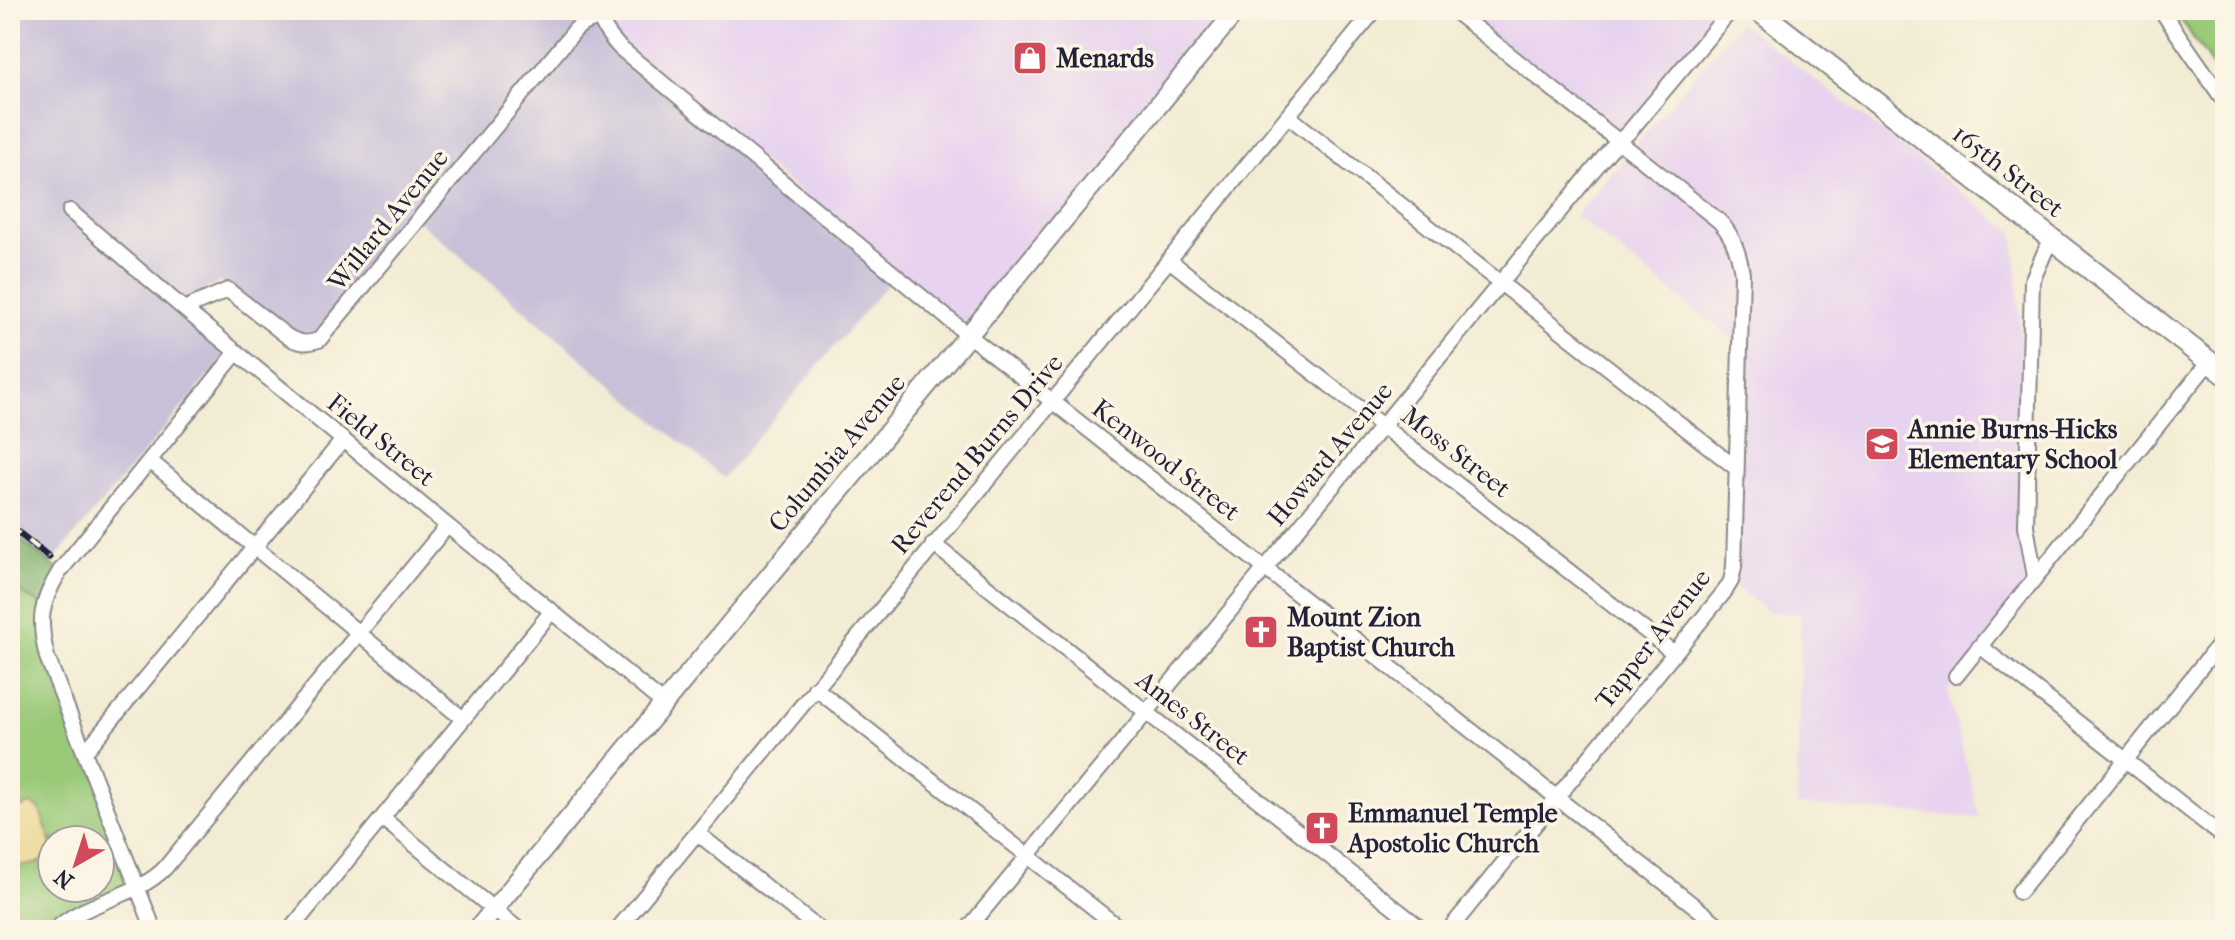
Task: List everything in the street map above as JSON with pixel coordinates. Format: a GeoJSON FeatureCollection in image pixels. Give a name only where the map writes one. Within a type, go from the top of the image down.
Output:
{"type":"FeatureCollection","features":[{"type":"Feature","properties":{"kind":"main road","name":"165th Street"},"geometry":{"type":"LineString","coordinates":[[1758,10],[2217,368]]}},
{"type":"Feature","properties":{"kind":"street","name":"Columbia Avenue"},"geometry":{"type":"LineString","coordinates":[[477,930],[1237,10]]}},
{"type":"Feature","properties":{"kind":"street","name":"Reverend Burns Drive"},"geometry":{"type":"LineString","coordinates":[[617,930],[1375,10]]}},
{"type":"Feature","properties":{"kind":"street","name":"Tapper Avenue"},"geometry":{"type":"LineString","coordinates":[[1449,930],[1731,581],[1734,567],[1742,273],[1735,244],[1726,228],[1453,10]]}},
{"type":"Feature","properties":{"kind":"street","name":"Howard Avenue"},"geometry":{"type":"LineString","coordinates":[[967,930],[1610,150],[1731,10]]}},
{"type":"Feature","properties":{"kind":"street"},"geometry":{"type":"LineString","coordinates":[[2161,10],[2225,102]]}},
{"type":"Feature","properties":{"kind":"street","name":"Kenwood Street"},"geometry":{"type":"LineString","coordinates":[[599,14],[608,35],[620,48],[968,335],[1725,930]]}},
{"type":"Feature","properties":{"kind":"street","name":"Willard Avenue"},"geometry":{"type":"LineString","coordinates":[[184,309],[228,290],[288,337],[308,343],[319,340],[576,29],[599,14]]}},
{"type":"Feature","properties":{"kind":"street"},"geometry":{"type":"LineString","coordinates":[[1288,116],[1736,468]]}},
{"type":"Feature","properties":{"kind":"street","name":"Field Street"},"geometry":{"type":"LineString","coordinates":[[70,211],[184,309],[664,704]]}},
{"type":"Feature","properties":{"kind":"street"},"geometry":{"type":"LineString","coordinates":[[2035,577],[2026,526],[2032,281],[2051,238]]}},
{"type":"Feature","properties":{"kind":"street","name":"Moss Street"},"geometry":{"type":"LineString","coordinates":[[1169,260],[1674,653]]}},
{"type":"Feature","properties":{"kind":"street"},"geometry":{"type":"LineString","coordinates":[[154,930],[47,657],[41,621],[43,605],[60,571],[237,352]]}},
{"type":"Feature","properties":{"kind":"street"},"geometry":{"type":"LineString","coordinates":[[1956,676],[2035,577],[2217,368]]}},
{"type":"Feature","properties":{"kind":"street"},"geometry":{"type":"LineString","coordinates":[[85,752],[343,440]]}},
{"type":"Feature","properties":{"kind":"street"},"geometry":{"type":"LineString","coordinates":[[150,461],[463,719]]}},
{"type":"Feature","properties":{"kind":"street"},"geometry":{"type":"LineString","coordinates":[[55,930],[76,914],[159,875],[447,526]]}},
{"type":"Feature","properties":{"kind":"street","name":"Ames Street"},"geometry":{"type":"LineString","coordinates":[[933,544],[1423,930]]}},
{"type":"Feature","properties":{"kind":"street"},"geometry":{"type":"LineString","coordinates":[[290,930],[552,611]]}},
{"type":"Feature","properties":{"kind":"street"},"geometry":{"type":"LineString","coordinates":[[2019,892],[2225,637]]}},
{"type":"Feature","properties":{"kind":"street"},"geometry":{"type":"LineString","coordinates":[[1980,646],[2225,838]]}},
{"type":"Feature","properties":{"kind":"street"},"geometry":{"type":"LineString","coordinates":[[815,688],[1122,930]]}},
{"type":"Feature","properties":{"kind":"street"},"geometry":{"type":"LineString","coordinates":[[382,818],[519,930]]}},
{"type":"Feature","properties":{"kind":"street"},"geometry":{"type":"LineString","coordinates":[[697,833],[820,930]]}},
{"type":"Feature","properties":{"kind":"shaded area"},"geometry":{"type":"Polygon","coordinates":[[[10,10],[594,10],[608,37],[894,276],[723,478],[413,216],[317,333],[295,332],[220,282],[173,308],[228,353],[51,563],[10,531],[10,10]]]}},
{"type":"Feature","properties":{"kind":"shaded area"},"geometry":{"type":"Polygon","coordinates":[[[600,10],[1232,10],[968,330],[622,46],[600,10]]]}},
{"type":"Feature","properties":{"kind":"shaded area"},"geometry":{"type":"Polygon","coordinates":[[[1459,10],[1727,10],[1619,136],[1459,10]]]}},
{"type":"Feature","properties":{"kind":"shaded area","name":"Annie Burns-Hicks Elementary School"},"geometry":{"type":"Polygon","coordinates":[[[1740,22],[2014,233],[2020,322],[2020,537],[2026,599],[1948,691],[1980,818],[1797,805],[1801,614],[1768,612],[1734,585],[1749,352],[1575,216],[1740,22]]]}},
{"type":"Feature","properties":{"kind":"green space"},"geometry":{"type":"Polygon","coordinates":[[[2174,10],[2225,10],[2225,84],[2174,10]]]}},
{"type":"Feature","properties":{"kind":"green space"},"geometry":{"type":"Polygon","coordinates":[[[10,531],[60,571],[43,605],[10,587],[10,531]]]}},
{"type":"Feature","properties":{"kind":"green space"},"geometry":{"type":"Polygon","coordinates":[[[10,587],[43,605],[41,621],[115,824],[36,824],[36,904],[97,904],[77,913],[83,930],[10,930],[10,587]]]}},
{"type":"Feature","properties":{"kind":"green space"},"geometry":{"type":"Polygon","coordinates":[[[116,828],[137,886],[116,895],[116,828]]]}},
{"type":"Feature","properties":{"kind":"sand"},"geometry":{"type":"Polygon","coordinates":[[[31,804],[39,808],[45,824],[36,824],[36,863],[22,866],[10,864],[10,811],[31,804]]]}},
{"type":"Feature","properties":{"kind":"railway"},"geometry":{"type":"LineString","coordinates":[[10,526],[49,557]]}},
{"type":"Feature","properties":{"kind":"place","name":"Menards"},"geometry":{"type":"Point","coordinates":[1030,58]}},
{"type":"Feature","properties":{"kind":"place","name":"Annie Burns-Hicks Elementary School"},"geometry":{"type":"Point","coordinates":[1882,444]}},
{"type":"Feature","properties":{"kind":"place","name":"Mount Zion Baptist Church"},"geometry":{"type":"Point","coordinates":[1261,632]}},
{"type":"Feature","properties":{"kind":"place","name":"Emmanuel Temple Apostolic Church"},"geometry":{"type":"Point","coordinates":[1322,828]}}]}
